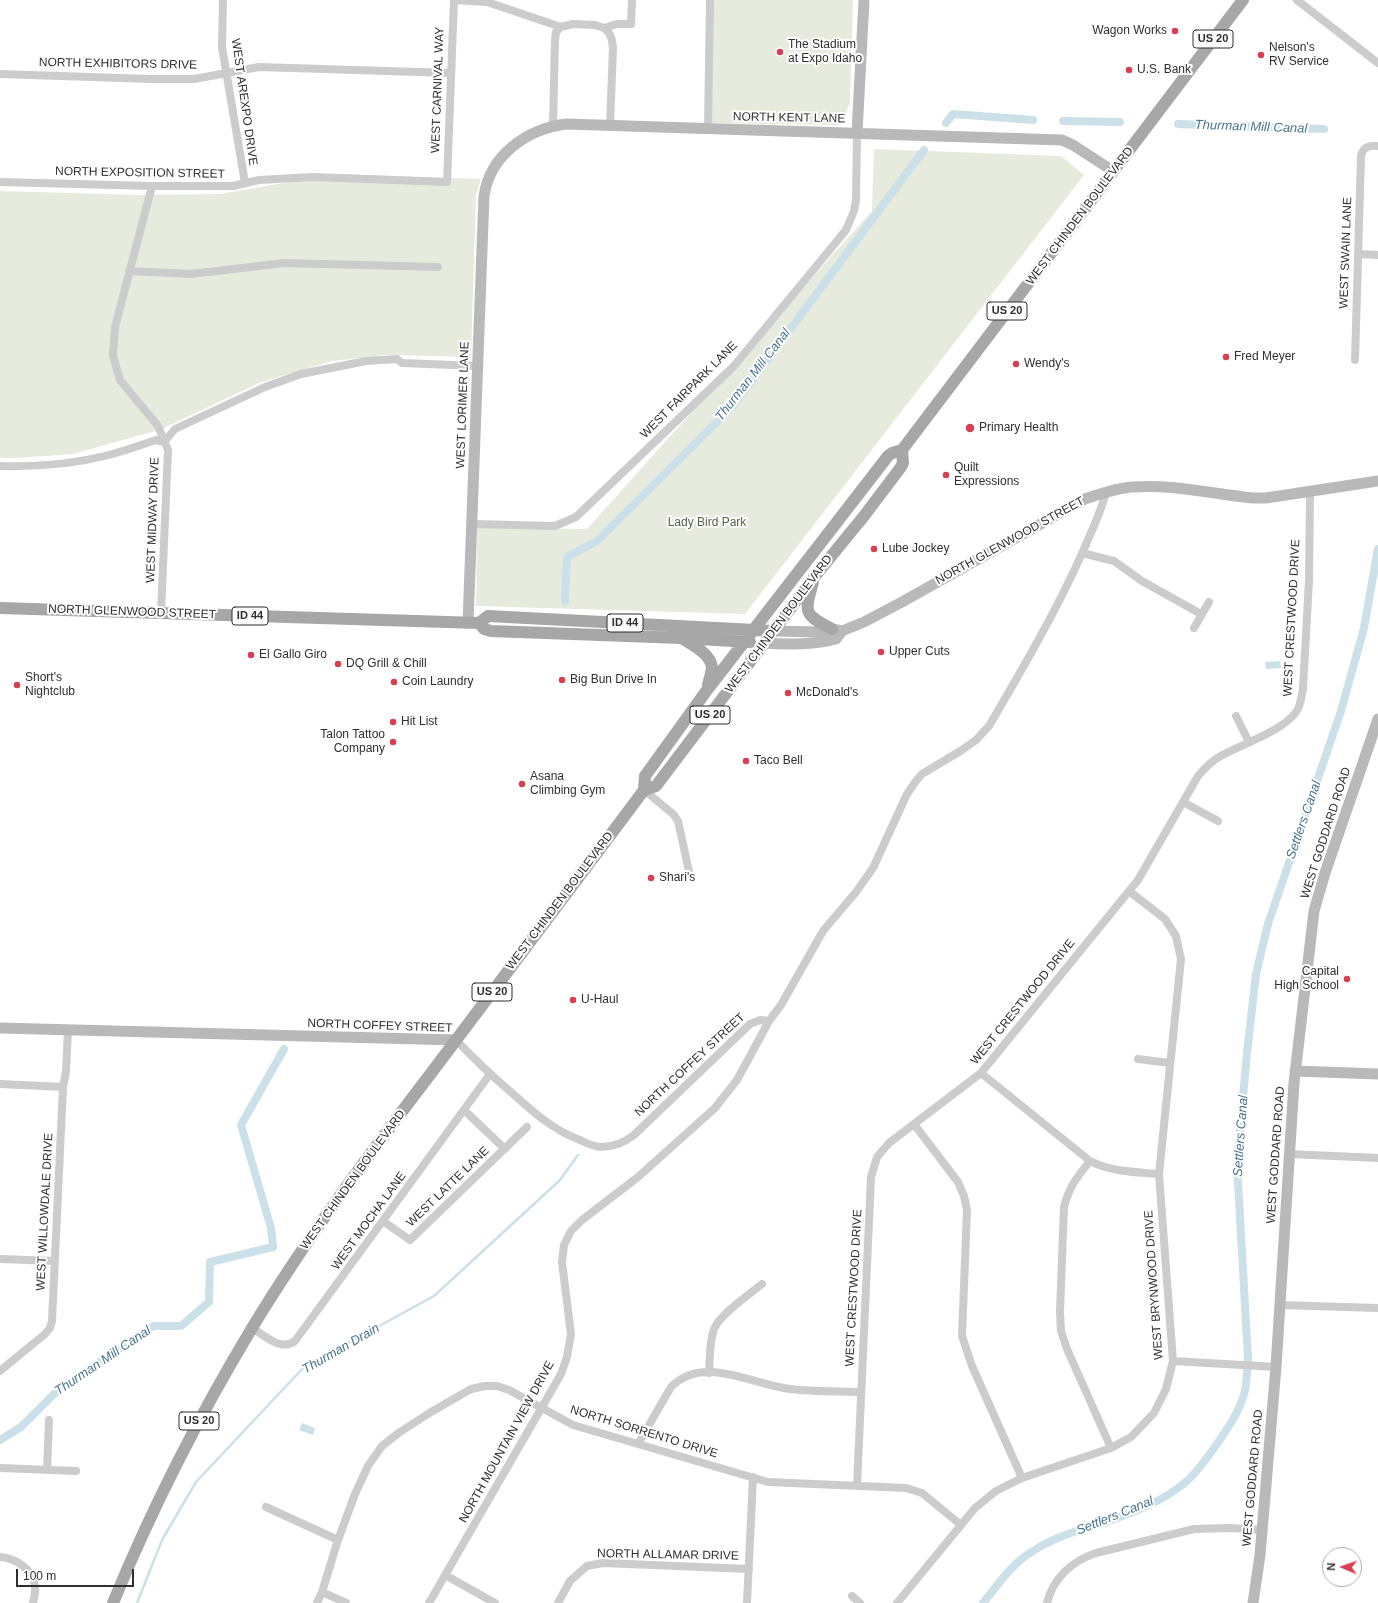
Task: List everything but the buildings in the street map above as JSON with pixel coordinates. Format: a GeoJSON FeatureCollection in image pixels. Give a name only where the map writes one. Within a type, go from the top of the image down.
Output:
{"type":"FeatureCollection","features":[{"type":"Feature","properties":{"kind":"main road","name":"WEST CHINDEN BOULEVARD"},"geometry":{"type":"LineString","coordinates":[[644,790],[656,786],[815,576],[864,516],[901,467],[903,463],[902,450],[1242,0]]}},
{"type":"Feature","properties":{"kind":"main road","name":"WEST CHINDEN BOULEVARD"},"geometry":{"type":"LineString","coordinates":[[113,1603],[176,1463],[215,1391],[252,1328],[303,1248],[353,1177],[644,790],[645,776],[707,690],[888,456],[892,452],[902,450]]}},
{"type":"Feature","properties":{"kind":"main road"},"geometry":{"type":"LineString","coordinates":[[815,576],[807,606],[809,613],[817,621],[837,630]]}},
{"type":"Feature","properties":{"kind":"main road","name":"NORTH GLENWOOD STREET"},"geometry":{"type":"LineString","coordinates":[[0,608],[473,623],[491,631],[681,638],[764,644]]}},
{"type":"Feature","properties":{"kind":"main road","name":"NORTH GLENWOOD STREET"},"geometry":{"type":"LineString","coordinates":[[473,623],[488,616],[774,631]]}},
{"type":"Feature","properties":{"kind":"main road"},"geometry":{"type":"LineString","coordinates":[[681,638],[701,650],[710,660],[712,667],[707,690]]}},
{"type":"Feature","properties":{"kind":"street","name":"WEST AREXPO DRIVE"},"geometry":{"type":"LineString","coordinates":[[223,0],[222,47],[245,183]]}},
{"type":"Feature","properties":{"kind":"street"},"geometry":{"type":"LineString","coordinates":[[454,0],[487,2],[561,27]]}},
{"type":"Feature","properties":{"kind":"street","name":"WEST CARNIVAL WAY"},"geometry":{"type":"LineString","coordinates":[[447,182],[454,0]]}},
{"type":"Feature","properties":{"kind":"street"},"geometry":{"type":"LineString","coordinates":[[604,28],[616,24],[631,24],[632,0]]}},
{"type":"Feature","properties":{"kind":"street"},"geometry":{"type":"LineString","coordinates":[[708,129],[710,0]]}},
{"type":"Feature","properties":{"kind":"street"},"geometry":{"type":"LineString","coordinates":[[857,133],[864,0]]}},
{"type":"Feature","properties":{"kind":"street"},"geometry":{"type":"LineString","coordinates":[[1297,0],[1378,63]]}},
{"type":"Feature","properties":{"kind":"street"},"geometry":{"type":"LineString","coordinates":[[553,126],[556,32],[561,27],[573,24],[595,25],[604,28],[609,32],[612,38],[613,48],[610,126]]}},
{"type":"Feature","properties":{"kind":"street","name":"NORTH EXHIBITORS DRIVE"},"geometry":{"type":"LineString","coordinates":[[0,74],[151,79],[194,78],[226,74],[259,67],[451,73]]}},
{"type":"Feature","properties":{"kind":"street","name":"NORTH KENT LANE"},"geometry":{"type":"LineString","coordinates":[[485,188],[496,164],[507,151],[519,141],[532,133],[553,126],[566,124],[1062,140],[1073,145],[1113,171]]}},
{"type":"Feature","properties":{"kind":"street","name":"WEST FAIRPARK LANE"},"geometry":{"type":"LineString","coordinates":[[472,524],[555,526],[576,517],[734,366],[846,230],[854,211],[856,200],[857,133]]}},
{"type":"Feature","properties":{"kind":"street","name":"WEST SWAIN LANE"},"geometry":{"type":"LineString","coordinates":[[1355,360],[1361,156],[1364,148],[1368,146],[1378,146]]}},
{"type":"Feature","properties":{"kind":"street","name":"NORTH EXPOSITION STREET"},"geometry":{"type":"LineString","coordinates":[[0,182],[152,186],[233,186],[245,183],[313,177],[447,182]]}},
{"type":"Feature","properties":{"kind":"street","name":"WEST MIDWAY DRIVE"},"geometry":{"type":"LineString","coordinates":[[152,186],[115,327],[113,356],[120,380],[158,426],[168,450],[161,613]]}},
{"type":"Feature","properties":{"kind":"street","name":"WEST LORIMER LANE"},"geometry":{"type":"LineString","coordinates":[[473,623],[472,524],[485,188]]}},
{"type":"Feature","properties":{"kind":"street"},"geometry":{"type":"LineString","coordinates":[[1358,254],[1378,255]]}},
{"type":"Feature","properties":{"kind":"street"},"geometry":{"type":"LineString","coordinates":[[129,271],[191,274],[284,264],[438,267]]}},
{"type":"Feature","properties":{"kind":"street"},"geometry":{"type":"LineString","coordinates":[[0,466],[49,465],[80,461],[111,455],[156,440],[164,442],[175,429],[265,387],[301,374],[366,361],[397,359],[402,363],[478,366]]}},
{"type":"Feature","properties":{"kind":"street","name":"NORTH GLENWOOD STREET"},"geometry":{"type":"LineString","coordinates":[[774,631],[817,632],[837,630],[864,622],[1085,499],[1106,492],[1131,487],[1159,486],[1253,498],[1266,498],[1375,482]]}},
{"type":"Feature","properties":{"kind":"street","name":"NORTH MOUNTAIN VIEW DRIVE"},"geometry":{"type":"LineString","coordinates":[[429,1603],[561,1374],[567,1357],[571,1334],[562,1262],[564,1245],[571,1231],[582,1220],[638,1177],[715,1108],[737,1080],[769,1021],[781,1005],[823,931],[856,892],[873,868],[907,794],[916,780],[922,774],[976,740],[989,726],[1052,617],[1068,586],[1102,507],[1106,492]]}},
{"type":"Feature","properties":{"kind":"street","name":"WEST CRESTWOOD DRIVE"},"geometry":{"type":"LineString","coordinates":[[857,1486],[871,1177],[877,1157],[889,1143],[981,1073],[1138,880],[1198,776],[1207,766],[1218,758],[1276,728],[1289,719],[1297,710],[1301,700],[1308,581],[1310,492]]}},
{"type":"Feature","properties":{"kind":"street"},"geometry":{"type":"LineString","coordinates":[[1082,553],[1114,561],[1142,581],[1201,614]]}},
{"type":"Feature","properties":{"kind":"street"},"geometry":{"type":"LineString","coordinates":[[1194,628],[1209,602]]}},
{"type":"Feature","properties":{"kind":"street","name":"NORTH GLENWOOD STREET"},"geometry":{"type":"LineString","coordinates":[[764,644],[821,643],[836,639],[837,630]]}},
{"type":"Feature","properties":{"kind":"street"},"geometry":{"type":"LineString","coordinates":[[1236,716],[1249,742]]}},
{"type":"Feature","properties":{"kind":"street","name":"WEST GODDARD ROAD"},"geometry":{"type":"LineString","coordinates":[[1253,1603],[1262,1530],[1276,1367],[1295,1071],[1314,911],[1325,873],[1378,719]]}},
{"type":"Feature","properties":{"kind":"street"},"geometry":{"type":"LineString","coordinates":[[644,790],[673,814],[678,821],[690,876]]}},
{"type":"Feature","properties":{"kind":"street"},"geometry":{"type":"LineString","coordinates":[[1183,802],[1218,821]]}},
{"type":"Feature","properties":{"kind":"street","name":"WEST BRYNWOOD DRIVE"},"geometry":{"type":"LineString","coordinates":[[897,1603],[975,1508],[996,1491],[1022,1478],[1111,1448],[1131,1437],[1154,1413],[1166,1389],[1173,1361],[1159,1174],[1181,959],[1176,936],[1165,919],[1129,891]]}},
{"type":"Feature","properties":{"kind":"street","name":"NORTH COFFEY STREET"},"geometry":{"type":"LineString","coordinates":[[0,1028],[456,1040],[490,1074],[537,1116],[566,1135],[598,1146],[616,1145],[625,1142],[634,1136],[750,1024],[760,1020],[769,1021]]}},
{"type":"Feature","properties":{"kind":"street","name":"WEST WILLOWDALE DRIVE"},"geometry":{"type":"LineString","coordinates":[[0,1371],[45,1334],[50,1328],[52,1321],[63,1087],[66,1072],[68,1030]]}},
{"type":"Feature","properties":{"kind":"street"},"geometry":{"type":"LineString","coordinates":[[1138,1059],[1170,1063]]}},
{"type":"Feature","properties":{"kind":"street"},"geometry":{"type":"LineString","coordinates":[[1295,1071],[1378,1074]]}},
{"type":"Feature","properties":{"kind":"street"},"geometry":{"type":"LineString","coordinates":[[981,1073],[1090,1161],[1101,1167],[1111,1169],[1159,1174]]}},
{"type":"Feature","properties":{"kind":"street","name":"WEST MOCHA LANE"},"geometry":{"type":"LineString","coordinates":[[252,1328],[280,1345],[288,1345],[294,1342],[490,1074]]}},
{"type":"Feature","properties":{"kind":"street"},"geometry":{"type":"LineString","coordinates":[[0,1084],[63,1087]]}},
{"type":"Feature","properties":{"kind":"street"},"geometry":{"type":"LineString","coordinates":[[464,1110],[505,1149]]}},
{"type":"Feature","properties":{"kind":"street"},"geometry":{"type":"LineString","coordinates":[[914,1124],[958,1182],[964,1196],[967,1210],[962,1336],[972,1366],[1022,1478]]}},
{"type":"Feature","properties":{"kind":"street","name":"WEST LATTE LANE"},"geometry":{"type":"LineString","coordinates":[[383,1221],[410,1240],[527,1127]]}},
{"type":"Feature","properties":{"kind":"street"},"geometry":{"type":"LineString","coordinates":[[1289,1154],[1378,1158]]}},
{"type":"Feature","properties":{"kind":"street"},"geometry":{"type":"LineString","coordinates":[[1090,1161],[1074,1181],[1067,1194],[1064,1207],[1060,1312],[1061,1331],[1067,1349],[1111,1448]]}},
{"type":"Feature","properties":{"kind":"street"},"geometry":{"type":"LineString","coordinates":[[0,1258],[55,1261]]}},
{"type":"Feature","properties":{"kind":"street"},"geometry":{"type":"LineString","coordinates":[[709,1373],[711,1340],[715,1327],[722,1318],[762,1284]]}},
{"type":"Feature","properties":{"kind":"street"},"geometry":{"type":"LineString","coordinates":[[1279,1305],[1378,1308]]}},
{"type":"Feature","properties":{"kind":"street"},"geometry":{"type":"LineString","coordinates":[[1173,1361],[1276,1367]]}},
{"type":"Feature","properties":{"kind":"street"},"geometry":{"type":"LineString","coordinates":[[638,1444],[671,1388],[676,1382],[691,1374],[709,1373],[738,1376],[790,1389],[861,1392]]}},
{"type":"Feature","properties":{"kind":"street","name":"NORTH SORRENTO DRIVE"},"geometry":{"type":"LineString","coordinates":[[317,1603],[355,1494],[368,1466],[382,1446],[400,1432],[471,1389],[485,1386],[497,1386],[509,1390],[573,1425],[768,1482],[906,1488],[922,1494],[961,1525]]}},
{"type":"Feature","properties":{"kind":"street"},"geometry":{"type":"LineString","coordinates":[[47,1469],[49,1420]]}},
{"type":"Feature","properties":{"kind":"street"},"geometry":{"type":"LineString","coordinates":[[0,1468],[76,1471]]}},
{"type":"Feature","properties":{"kind":"street"},"geometry":{"type":"LineString","coordinates":[[747,1603],[753,1478]]}},
{"type":"Feature","properties":{"kind":"street"},"geometry":{"type":"LineString","coordinates":[[266,1507],[338,1540]]}},
{"type":"Feature","properties":{"kind":"street"},"geometry":{"type":"LineString","coordinates":[[1047,1603],[1049,1594],[1063,1572],[1084,1557],[1194,1529],[1230,1528],[1262,1530]]}},
{"type":"Feature","properties":{"kind":"street"},"geometry":{"type":"LineString","coordinates":[[0,1557],[21,1563],[32,1575],[35,1587],[33,1603]]}},
{"type":"Feature","properties":{"kind":"street","name":"NORTH ALLAMAR DRIVE"},"geometry":{"type":"LineString","coordinates":[[558,1603],[570,1581],[587,1566],[603,1563],[749,1569]]}},
{"type":"Feature","properties":{"kind":"street"},"geometry":{"type":"LineString","coordinates":[[445,1575],[495,1603]]}},
{"type":"Feature","properties":{"kind":"street"},"geometry":{"type":"LineString","coordinates":[[322,1592],[346,1603]]}},
{"type":"Feature","properties":{"kind":"street"},"geometry":{"type":"LineString","coordinates":[[852,1596],[860,1603]]}},
{"type":"Feature","properties":{"kind":"green space","name":"The Stadium at Expo Idaho"},"geometry":{"type":"Polygon","coordinates":[[[708,0],[853,0],[850,104],[839,125],[708,123],[708,0]]]}},
{"type":"Feature","properties":{"kind":"green space","name":"Lady Bird Park"},"geometry":{"type":"Polygon","coordinates":[[[874,149],[1061,156],[1084,175],[745,614],[476,606],[477,528],[587,529],[872,211],[874,149]]]}},
{"type":"Feature","properties":{"kind":"green space"},"geometry":{"type":"Polygon","coordinates":[[[335,174],[481,179],[476,195],[471,357],[384,355],[332,361],[259,383],[162,429],[73,454],[0,458],[0,191],[139,195],[220,194],[335,174]]]}},
{"type":"Feature","properties":{"kind":"water"},"geometry":{"type":"Polygon","coordinates":[[[1280,661],[1281,668],[1266,669],[1265,662],[1280,661]]]}},
{"type":"Feature","properties":{"kind":"water"},"geometry":{"type":"Polygon","coordinates":[[[302,1423],[315,1428],[313,1435],[299,1430],[302,1423]]]}},
{"type":"Feature","properties":{"kind":"waterway","name":"Thurman Mill Canal"},"geometry":{"type":"LineString","coordinates":[[946,123],[953,114],[1033,120]]}},
{"type":"Feature","properties":{"kind":"waterway","name":"Thurman Mill Canal"},"geometry":{"type":"LineString","coordinates":[[1063,121],[1120,122]]}},
{"type":"Feature","properties":{"kind":"waterway","name":"Thurman Mill Canal"},"geometry":{"type":"LineString","coordinates":[[1178,124],[1324,129]]}},
{"type":"Feature","properties":{"kind":"waterway","name":"Thurman Mill Canal"},"geometry":{"type":"LineString","coordinates":[[565,601],[567,557],[597,541],[732,407],[924,150]]}},
{"type":"Feature","properties":{"kind":"waterway","name":"Settlers Canal"},"geometry":{"type":"LineString","coordinates":[[983,1603],[1018,1562],[1043,1545],[1074,1532],[1137,1511],[1175,1491],[1191,1477],[1205,1461],[1235,1416],[1242,1401],[1246,1385],[1248,1358],[1237,1164],[1256,974],[1268,924],[1341,711],[1364,628],[1378,549]]}},
{"type":"Feature","properties":{"kind":"waterway","name":"Thurman Mill Canal"},"geometry":{"type":"LineString","coordinates":[[0,1440],[21,1427],[56,1392],[153,1326],[181,1326],[209,1302],[210,1262],[273,1247],[271,1228],[241,1125],[284,1049]]}},
{"type":"Feature","properties":{"kind":"waterway","name":"Thurman Drain"},"geometry":{"type":"LineString","coordinates":[[137,1603],[162,1540],[196,1482],[304,1367],[434,1296],[560,1180],[578,1155]]}},
{"type":"Feature","properties":{"kind":"place","name":"Wagon Works"},"geometry":{"type":"Point","coordinates":[1175,31]}},
{"type":"Feature","properties":{"kind":"place","name":"The Stadium at Expo Idaho"},"geometry":{"type":"Point","coordinates":[780,52]}},
{"type":"Feature","properties":{"kind":"place","name":"Nelson's RV Service"},"geometry":{"type":"Point","coordinates":[1261,55]}},
{"type":"Feature","properties":{"kind":"place","name":"U.S. Bank"},"geometry":{"type":"Point","coordinates":[1129,70]}},
{"type":"Feature","properties":{"kind":"place","name":"Fred Meyer"},"geometry":{"type":"Point","coordinates":[1226,357]}},
{"type":"Feature","properties":{"kind":"place","name":"Wendy's"},"geometry":{"type":"Point","coordinates":[1016,364]}},
{"type":"Feature","properties":{"kind":"place","name":"Primary Health"},"geometry":{"type":"Point","coordinates":[970,428]}},
{"type":"Feature","properties":{"kind":"place","name":"Quilt Expressions"},"geometry":{"type":"Point","coordinates":[946,475]}},
{"type":"Feature","properties":{"kind":"place","name":"Lube Jockey"},"geometry":{"type":"Point","coordinates":[874,549]}},
{"type":"Feature","properties":{"kind":"place","name":"Upper Cuts"},"geometry":{"type":"Point","coordinates":[881,652]}},
{"type":"Feature","properties":{"kind":"place","name":"El Gallo Giro"},"geometry":{"type":"Point","coordinates":[251,655]}},
{"type":"Feature","properties":{"kind":"place","name":"DQ Grill & Chill"},"geometry":{"type":"Point","coordinates":[338,664]}},
{"type":"Feature","properties":{"kind":"place","name":"Big Bun Drive In"},"geometry":{"type":"Point","coordinates":[562,680]}},
{"type":"Feature","properties":{"kind":"place","name":"Coin Laundry"},"geometry":{"type":"Point","coordinates":[394,682]}},
{"type":"Feature","properties":{"kind":"place","name":"Short's Nightclub"},"geometry":{"type":"Point","coordinates":[17,685]}},
{"type":"Feature","properties":{"kind":"place","name":"McDonald's"},"geometry":{"type":"Point","coordinates":[788,693]}},
{"type":"Feature","properties":{"kind":"place","name":"Hit List"},"geometry":{"type":"Point","coordinates":[393,722]}},
{"type":"Feature","properties":{"kind":"place","name":"Talon Tattoo Company"},"geometry":{"type":"Point","coordinates":[393,742]}},
{"type":"Feature","properties":{"kind":"place","name":"Taco Bell"},"geometry":{"type":"Point","coordinates":[746,761]}},
{"type":"Feature","properties":{"kind":"place","name":"Asana Climbing Gym"},"geometry":{"type":"Point","coordinates":[522,784]}},
{"type":"Feature","properties":{"kind":"place","name":"Shari's"},"geometry":{"type":"Point","coordinates":[651,878]}},
{"type":"Feature","properties":{"kind":"place","name":"Capital High School"},"geometry":{"type":"Point","coordinates":[1347,979]}},
{"type":"Feature","properties":{"kind":"place","name":"U-Haul"},"geometry":{"type":"Point","coordinates":[573,1000]}}]}
